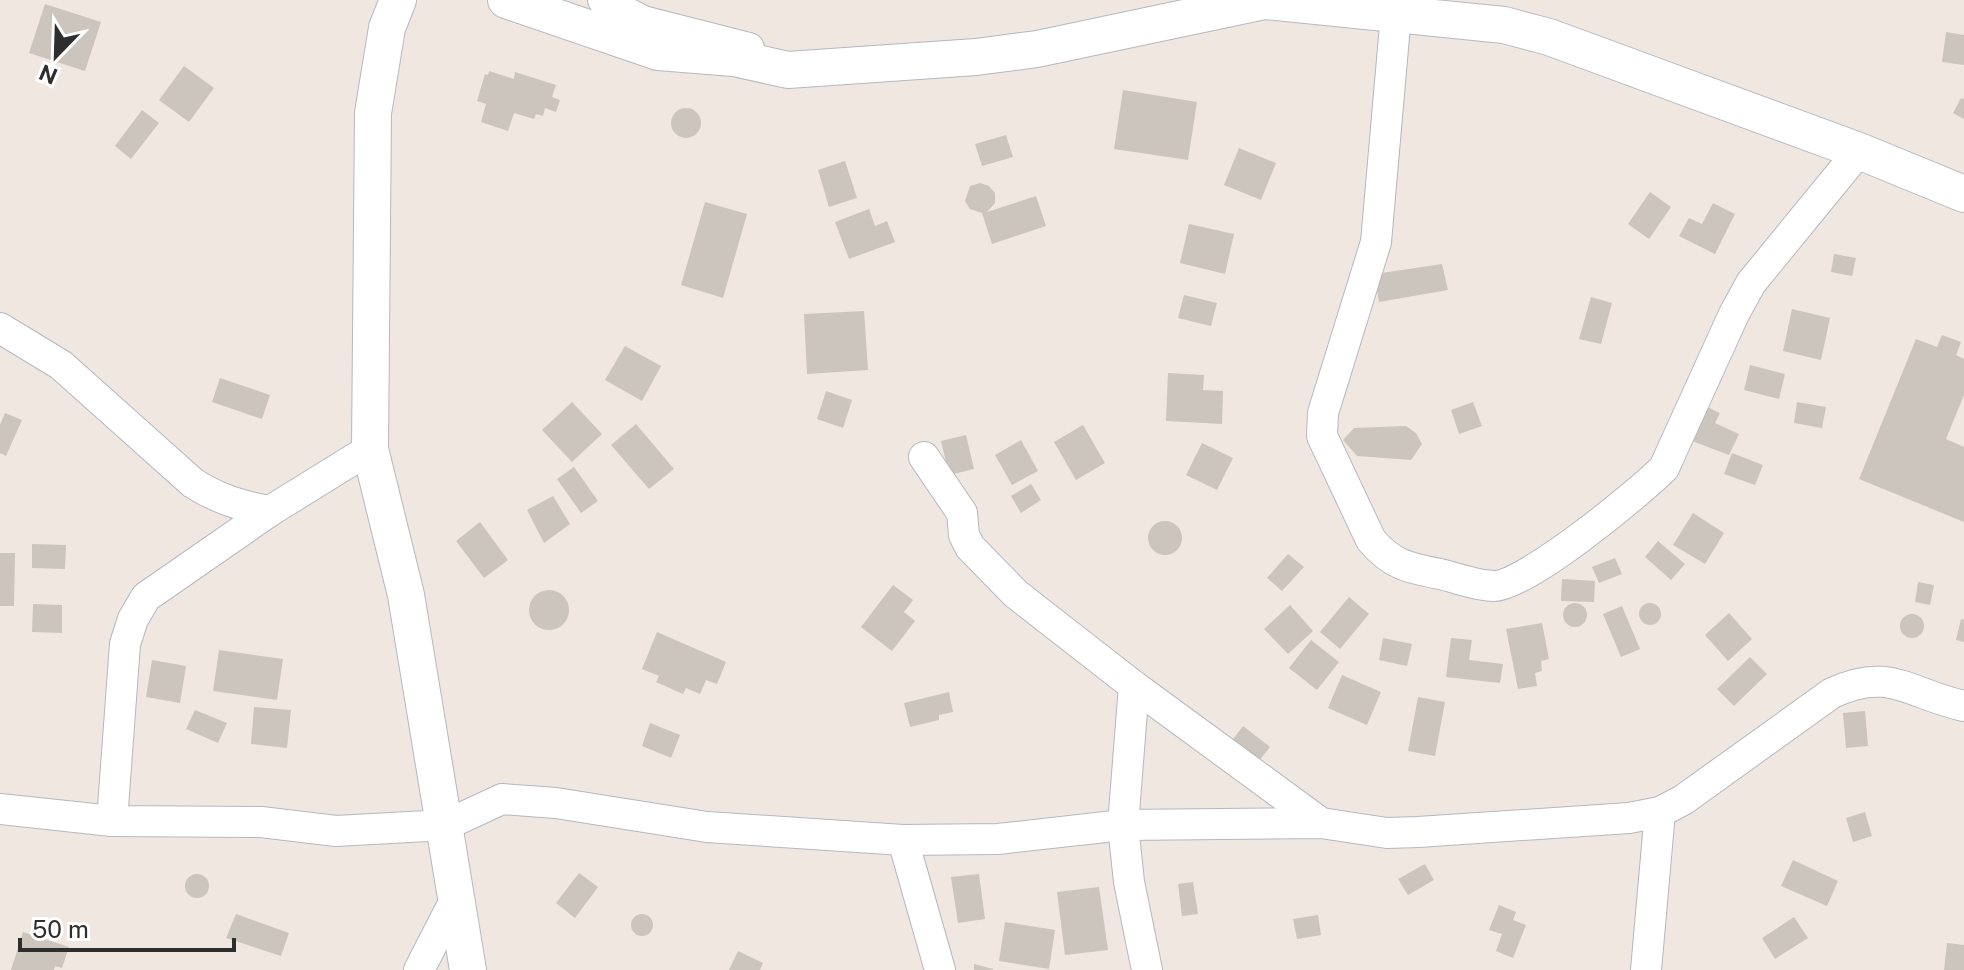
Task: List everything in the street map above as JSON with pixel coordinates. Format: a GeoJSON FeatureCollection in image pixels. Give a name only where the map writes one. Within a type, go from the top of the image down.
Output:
{"type":"FeatureCollection","features":[{"type":"Feature","properties":{"kind":"street"},"geometry":{"type":"LineString","coordinates":[[398,0],[387,28],[373,113],[370,449],[406,595],[468,970]]}},
{"type":"Feature","properties":{"kind":"street"},"geometry":{"type":"LineString","coordinates":[[506,0],[658,52],[734,58],[788,70],[976,57],[1037,49],[1265,0],[1504,25],[1549,37],[1859,151],[1964,194]]}},
{"type":"Feature","properties":{"kind":"street"},"geometry":{"type":"LineString","coordinates":[[603,0],[643,21],[761,51],[814,69]]}},
{"type":"Feature","properties":{"kind":"street"},"geometry":{"type":"LineString","coordinates":[[1396,14],[1376,242],[1323,413],[1322,436],[1371,540],[1383,554],[1403,566],[1495,586],[1515,581],[1536,569],[1648,484],[1664,468],[1751,283],[1859,151]]}},
{"type":"Feature","properties":{"kind":"street"},"geometry":{"type":"LineString","coordinates":[[0,328],[61,365],[193,483],[213,496],[235,504],[270,511]]}},
{"type":"Feature","properties":{"kind":"street"},"geometry":{"type":"LineString","coordinates":[[112,821],[125,644],[133,619],[146,597],[270,511],[370,449]]}},
{"type":"Feature","properties":{"kind":"street"},"geometry":{"type":"LineString","coordinates":[[924,457],[962,513],[964,535],[983,563],[1016,594],[1134,686],[1321,823]]}},
{"type":"Feature","properties":{"kind":"street"},"geometry":{"type":"LineString","coordinates":[[0,809],[112,821],[261,822],[336,831],[446,825],[502,799],[556,803],[707,827],[903,840],[998,839],[1123,825],[1321,823],[1387,833],[1418,832],[1629,818],[1660,812],[1683,800],[1832,693],[1854,683],[1879,680],[1964,706]]}},
{"type":"Feature","properties":{"kind":"street"},"geometry":{"type":"LineString","coordinates":[[1134,686],[1123,825],[1129,882],[1147,970]]}},
{"type":"Feature","properties":{"kind":"street"},"geometry":{"type":"LineString","coordinates":[[1646,970],[1660,812]]}},
{"type":"Feature","properties":{"kind":"street"},"geometry":{"type":"LineString","coordinates":[[903,840],[940,970]]}},
{"type":"Feature","properties":{"kind":"street"},"geometry":{"type":"LineString","coordinates":[[419,970],[456,898]]}},
{"type":"Feature","properties":{"kind":"building"},"geometry":{"type":"Polygon","coordinates":[[[45,4],[101,22],[85,71],[29,53],[45,4]]]}},
{"type":"Feature","properties":{"kind":"building"},"geometry":{"type":"Polygon","coordinates":[[[1946,32],[1964,35],[1964,65],[1942,62],[1946,32]]]}},
{"type":"Feature","properties":{"kind":"building"},"geometry":{"type":"Polygon","coordinates":[[[184,66],[214,88],[189,122],[159,100],[184,66]]]}},
{"type":"Feature","properties":{"kind":"building"},"geometry":{"type":"Polygon","coordinates":[[[489,71],[514,79],[515,72],[556,85],[552,97],[560,100],[556,112],[545,108],[543,116],[536,114],[534,119],[514,113],[508,131],[481,122],[486,104],[477,101],[485,74],[488,75],[489,71]]]}},
{"type":"Feature","properties":{"kind":"building"},"geometry":{"type":"Polygon","coordinates":[[[1123,90],[1197,102],[1188,160],[1114,149],[1123,90]]]}},
{"type":"Feature","properties":{"kind":"building"},"geometry":{"type":"Polygon","coordinates":[[[1961,98],[1964,99],[1964,119],[1953,113],[1961,98]]]}},
{"type":"Feature","properties":{"kind":"building"},"geometry":{"type":"Polygon","coordinates":[[[686,108],[697,112],[701,123],[697,134],[686,138],[675,134],[671,123],[675,112],[686,108]]]}},
{"type":"Feature","properties":{"kind":"building"},"geometry":{"type":"Polygon","coordinates":[[[142,110],[159,123],[131,159],[115,146],[142,110]]]}},
{"type":"Feature","properties":{"kind":"building"},"geometry":{"type":"Polygon","coordinates":[[[1006,135],[1013,157],[982,166],[975,144],[1006,135]]]}},
{"type":"Feature","properties":{"kind":"building"},"geometry":{"type":"Polygon","coordinates":[[[1239,148],[1276,163],[1261,200],[1224,185],[1239,148]]]}},
{"type":"Feature","properties":{"kind":"building"},"geometry":{"type":"Polygon","coordinates":[[[845,161],[857,198],[829,207],[818,170],[845,161]]]}},
{"type":"Feature","properties":{"kind":"building"},"geometry":{"type":"Polygon","coordinates":[[[980,183],[989,186],[995,193],[995,203],[987,212],[1036,196],[1046,226],[992,244],[982,213],[970,209],[965,201],[970,186],[980,183]]]}},
{"type":"Feature","properties":{"kind":"building"},"geometry":{"type":"Polygon","coordinates":[[[1650,192],[1671,207],[1649,239],[1628,224],[1650,192]]]}},
{"type":"Feature","properties":{"kind":"building"},"geometry":{"type":"Polygon","coordinates":[[[705,202],[747,214],[723,298],[681,285],[705,202]]]}},
{"type":"Feature","properties":{"kind":"building"},"geometry":{"type":"Polygon","coordinates":[[[1713,203],[1735,214],[1715,254],[1679,236],[1689,218],[1702,224],[1713,203]]]}},
{"type":"Feature","properties":{"kind":"building"},"geometry":{"type":"Polygon","coordinates":[[[869,209],[875,226],[887,221],[895,242],[849,259],[835,222],[869,209]]]}},
{"type":"Feature","properties":{"kind":"building"},"geometry":{"type":"Polygon","coordinates":[[[1189,224],[1234,234],[1225,274],[1180,263],[1189,224]]]}},
{"type":"Feature","properties":{"kind":"building"},"geometry":{"type":"Polygon","coordinates":[[[1834,254],[1856,258],[1852,276],[1831,272],[1834,254]]]}},
{"type":"Feature","properties":{"kind":"building"},"geometry":{"type":"Polygon","coordinates":[[[1442,264],[1448,290],[1379,302],[1375,274],[1442,264]]]}},
{"type":"Feature","properties":{"kind":"building"},"geometry":{"type":"Polygon","coordinates":[[[1184,295],[1217,303],[1211,326],[1178,318],[1184,295]]]}},
{"type":"Feature","properties":{"kind":"building"},"geometry":{"type":"Polygon","coordinates":[[[1591,297],[1612,303],[1601,344],[1579,339],[1591,297]]]}},
{"type":"Feature","properties":{"kind":"building"},"geometry":{"type":"Polygon","coordinates":[[[1792,309],[1830,318],[1821,360],[1783,351],[1792,309]]]}},
{"type":"Feature","properties":{"kind":"building"},"geometry":{"type":"Polygon","coordinates":[[[864,311],[868,370],[807,374],[804,314],[864,311]]]}},
{"type":"Feature","properties":{"kind":"building"},"geometry":{"type":"Polygon","coordinates":[[[1942,335],[1961,342],[1956,355],[1964,359],[1964,395],[1946,439],[1964,447],[1964,522],[1859,479],[1916,339],[1937,347],[1942,335]]]}},
{"type":"Feature","properties":{"kind":"building"},"geometry":{"type":"Polygon","coordinates":[[[625,346],[661,366],[642,401],[605,380],[625,346]]]}},
{"type":"Feature","properties":{"kind":"building"},"geometry":{"type":"Polygon","coordinates":[[[1750,365],[1785,374],[1779,399],[1744,390],[1750,365]]]}},
{"type":"Feature","properties":{"kind":"building"},"geometry":{"type":"Polygon","coordinates":[[[1168,373],[1204,375],[1203,390],[1223,391],[1222,424],[1166,421],[1168,373]]]}},
{"type":"Feature","properties":{"kind":"building"},"geometry":{"type":"Polygon","coordinates":[[[220,378],[270,395],[262,419],[212,402],[220,378]]]}},
{"type":"Feature","properties":{"kind":"building"},"geometry":{"type":"Polygon","coordinates":[[[826,391],[852,400],[843,428],[817,419],[826,391]]]}},
{"type":"Feature","properties":{"kind":"building"},"geometry":{"type":"Polygon","coordinates":[[[572,402],[602,434],[572,462],[542,430],[572,402]]]}},
{"type":"Feature","properties":{"kind":"building"},"geometry":{"type":"Polygon","coordinates":[[[1473,402],[1482,426],[1459,434],[1451,410],[1473,402]]]}},
{"type":"Feature","properties":{"kind":"building"},"geometry":{"type":"Polygon","coordinates":[[[1797,402],[1826,407],[1822,428],[1794,423],[1797,402]]]}},
{"type":"Feature","properties":{"kind":"building"},"geometry":{"type":"Polygon","coordinates":[[[1699,403],[1720,413],[1715,423],[1739,434],[1729,455],[1684,438],[1699,403]]]}},
{"type":"Feature","properties":{"kind":"building"},"geometry":{"type":"Polygon","coordinates":[[[5,413],[22,420],[6,456],[0,453],[0,425],[5,413]]]}},
{"type":"Feature","properties":{"kind":"building"},"geometry":{"type":"Polygon","coordinates":[[[636,424],[674,469],[649,489],[611,445],[636,424]]]}},
{"type":"Feature","properties":{"kind":"building"},"geometry":{"type":"Polygon","coordinates":[[[1083,425],[1105,463],[1076,480],[1054,442],[1083,425]]]}},
{"type":"Feature","properties":{"kind":"building"},"geometry":{"type":"Polygon","coordinates":[[[1406,426],[1416,433],[1422,444],[1411,460],[1357,456],[1343,440],[1354,428],[1406,426]]]}},
{"type":"Feature","properties":{"kind":"building"},"geometry":{"type":"Polygon","coordinates":[[[966,435],[974,469],[949,475],[941,441],[966,435]]]}},
{"type":"Feature","properties":{"kind":"building"},"geometry":{"type":"Polygon","coordinates":[[[1021,440],[1038,471],[1012,485],[995,455],[1021,440]]]}},
{"type":"Feature","properties":{"kind":"building"},"geometry":{"type":"Polygon","coordinates":[[[1202,443],[1233,458],[1217,490],[1186,475],[1202,443]]]}},
{"type":"Feature","properties":{"kind":"building"},"geometry":{"type":"Polygon","coordinates":[[[1732,453],[1763,465],[1755,485],[1724,474],[1732,453]]]}},
{"type":"Feature","properties":{"kind":"building"},"geometry":{"type":"Polygon","coordinates":[[[574,467],[598,501],[581,513],[557,479],[574,467]]]}},
{"type":"Feature","properties":{"kind":"building"},"geometry":{"type":"Polygon","coordinates":[[[1031,484],[1041,500],[1021,513],[1011,496],[1031,484]]]}},
{"type":"Feature","properties":{"kind":"building"},"geometry":{"type":"Polygon","coordinates":[[[553,496],[570,524],[544,543],[527,510],[553,496]]]}},
{"type":"Feature","properties":{"kind":"building"},"geometry":{"type":"Polygon","coordinates":[[[1693,513],[1724,533],[1705,564],[1673,545],[1693,513]]]}},
{"type":"Feature","properties":{"kind":"building"},"geometry":{"type":"Polygon","coordinates":[[[1165,521],[1177,526],[1182,538],[1177,550],[1165,555],[1153,550],[1148,538],[1153,526],[1165,521]]]}},
{"type":"Feature","properties":{"kind":"building"},"geometry":{"type":"Polygon","coordinates":[[[480,522],[508,560],[484,578],[456,541],[480,522]]]}},
{"type":"Feature","properties":{"kind":"building"},"geometry":{"type":"Polygon","coordinates":[[[1658,541],[1685,564],[1671,580],[1645,557],[1658,541]]]}},
{"type":"Feature","properties":{"kind":"building"},"geometry":{"type":"Polygon","coordinates":[[[32,544],[66,545],[65,569],[32,568],[32,544]]]}},
{"type":"Feature","properties":{"kind":"building"},"geometry":{"type":"Polygon","coordinates":[[[0,553],[15,553],[14,606],[0,606],[0,553]]]}},
{"type":"Feature","properties":{"kind":"building"},"geometry":{"type":"Polygon","coordinates":[[[1288,554],[1304,567],[1282,591],[1267,578],[1288,554]]]}},
{"type":"Feature","properties":{"kind":"building"},"geometry":{"type":"Polygon","coordinates":[[[1615,558],[1622,574],[1599,583],[1592,567],[1615,558]]]}},
{"type":"Feature","properties":{"kind":"building"},"geometry":{"type":"Polygon","coordinates":[[[1562,579],[1595,581],[1594,602],[1561,601],[1562,579]]]}},
{"type":"Feature","properties":{"kind":"building"},"geometry":{"type":"Polygon","coordinates":[[[1918,582],[1934,585],[1930,605],[1915,602],[1918,582]]]}},
{"type":"Feature","properties":{"kind":"building"},"geometry":{"type":"Polygon","coordinates":[[[893,585],[913,600],[904,612],[915,621],[892,651],[861,627],[893,585]]]}},
{"type":"Feature","properties":{"kind":"building"},"geometry":{"type":"Polygon","coordinates":[[[549,590],[563,596],[569,610],[563,624],[549,630],[535,624],[529,610],[535,596],[549,590]]]}},
{"type":"Feature","properties":{"kind":"building"},"geometry":{"type":"Polygon","coordinates":[[[1349,597],[1369,614],[1340,649],[1320,632],[1349,597]]]}},
{"type":"Feature","properties":{"kind":"building"},"geometry":{"type":"Polygon","coordinates":[[[1575,603],[1583,607],[1587,615],[1583,623],[1575,627],[1567,623],[1563,615],[1567,607],[1575,603]]]}},
{"type":"Feature","properties":{"kind":"building"},"geometry":{"type":"Polygon","coordinates":[[[1650,603],[1658,606],[1661,614],[1658,622],[1650,625],[1642,622],[1639,614],[1642,606],[1650,603]]]}},
{"type":"Feature","properties":{"kind":"building"},"geometry":{"type":"Polygon","coordinates":[[[33,604],[62,605],[62,633],[32,632],[33,604]]]}},
{"type":"Feature","properties":{"kind":"building"},"geometry":{"type":"Polygon","coordinates":[[[1290,605],[1313,631],[1288,654],[1264,629],[1290,605]]]}},
{"type":"Feature","properties":{"kind":"building"},"geometry":{"type":"Polygon","coordinates":[[[1622,606],[1640,649],[1621,657],[1603,614],[1622,606]]]}},
{"type":"Feature","properties":{"kind":"building"},"geometry":{"type":"Polygon","coordinates":[[[1729,613],[1752,639],[1728,661],[1705,635],[1729,613]]]}},
{"type":"Feature","properties":{"kind":"building"},"geometry":{"type":"Polygon","coordinates":[[[1912,614],[1920,618],[1924,626],[1920,634],[1912,638],[1904,634],[1900,626],[1904,618],[1912,614]]]}},
{"type":"Feature","properties":{"kind":"building"},"geometry":{"type":"Polygon","coordinates":[[[1961,619],[1964,620],[1964,642],[1956,640],[1961,619]]]}},
{"type":"Feature","properties":{"kind":"building"},"geometry":{"type":"Polygon","coordinates":[[[1542,623],[1549,659],[1541,661],[1542,671],[1535,673],[1537,686],[1518,689],[1506,629],[1542,623]]]}},
{"type":"Feature","properties":{"kind":"building"},"geometry":{"type":"Polygon","coordinates":[[[657,632],[726,662],[717,684],[706,680],[700,694],[686,688],[683,694],[656,682],[659,676],[642,669],[657,632]]]}},
{"type":"Feature","properties":{"kind":"building"},"geometry":{"type":"Polygon","coordinates":[[[1383,638],[1412,644],[1407,666],[1379,660],[1383,638]]]}},
{"type":"Feature","properties":{"kind":"building"},"geometry":{"type":"Polygon","coordinates":[[[1451,638],[1472,640],[1469,660],[1503,664],[1500,683],[1446,677],[1451,638]]]}},
{"type":"Feature","properties":{"kind":"building"},"geometry":{"type":"Polygon","coordinates":[[[1311,640],[1339,662],[1317,690],[1289,668],[1311,640]]]}},
{"type":"Feature","properties":{"kind":"building"},"geometry":{"type":"Polygon","coordinates":[[[219,650],[283,659],[277,700],[213,691],[219,650]]]}},
{"type":"Feature","properties":{"kind":"building"},"geometry":{"type":"Polygon","coordinates":[[[1750,657],[1767,674],[1734,706],[1717,689],[1750,657]]]}},
{"type":"Feature","properties":{"kind":"building"},"geometry":{"type":"Polygon","coordinates":[[[152,660],[186,666],[180,703],[146,697],[152,660]]]}},
{"type":"Feature","properties":{"kind":"building"},"geometry":{"type":"Polygon","coordinates":[[[1342,675],[1381,692],[1367,725],[1328,708],[1342,675]]]}},
{"type":"Feature","properties":{"kind":"building"},"geometry":{"type":"Polygon","coordinates":[[[949,692],[953,712],[939,715],[939,720],[910,727],[904,703],[949,692]]]}},
{"type":"Feature","properties":{"kind":"building"},"geometry":{"type":"Polygon","coordinates":[[[1418,697],[1445,702],[1435,756],[1408,751],[1418,697]]]}},
{"type":"Feature","properties":{"kind":"building"},"geometry":{"type":"Polygon","coordinates":[[[254,707],[291,710],[287,748],[251,744],[254,707]]]}},
{"type":"Feature","properties":{"kind":"building"},"geometry":{"type":"Polygon","coordinates":[[[195,710],[227,723],[218,743],[186,729],[195,710]]]}},
{"type":"Feature","properties":{"kind":"building"},"geometry":{"type":"Polygon","coordinates":[[[1865,711],[1868,746],[1846,748],[1843,713],[1865,711]]]}},
{"type":"Feature","properties":{"kind":"building"},"geometry":{"type":"Polygon","coordinates":[[[650,723],[680,735],[671,758],[642,746],[650,723]]]}},
{"type":"Feature","properties":{"kind":"building"},"geometry":{"type":"Polygon","coordinates":[[[1243,726],[1270,747],[1258,762],[1231,742],[1243,726]]]}},
{"type":"Feature","properties":{"kind":"building"},"geometry":{"type":"Polygon","coordinates":[[[1865,812],[1872,836],[1853,842],[1846,818],[1865,812]]]}},
{"type":"Feature","properties":{"kind":"building"},"geometry":{"type":"Polygon","coordinates":[[[1793,860],[1838,881],[1827,906],[1781,886],[1793,860]]]}},
{"type":"Feature","properties":{"kind":"building"},"geometry":{"type":"Polygon","coordinates":[[[1425,864],[1434,880],[1408,895],[1398,879],[1425,864]]]}},
{"type":"Feature","properties":{"kind":"building"},"geometry":{"type":"Polygon","coordinates":[[[579,873],[598,887],[575,918],[556,903],[579,873]]]}},
{"type":"Feature","properties":{"kind":"building"},"geometry":{"type":"Polygon","coordinates":[[[197,874],[208,881],[209,886],[202,897],[197,898],[186,891],[185,886],[192,875],[197,874]]]}},
{"type":"Feature","properties":{"kind":"building"},"geometry":{"type":"Polygon","coordinates":[[[979,874],[985,919],[958,923],[951,877],[979,874]]]}},
{"type":"Feature","properties":{"kind":"building"},"geometry":{"type":"Polygon","coordinates":[[[1193,882],[1198,914],[1182,916],[1178,884],[1193,882]]]}},
{"type":"Feature","properties":{"kind":"building"},"geometry":{"type":"Polygon","coordinates":[[[1099,887],[1108,950],[1065,955],[1057,892],[1099,887]]]}},
{"type":"Feature","properties":{"kind":"building"},"geometry":{"type":"Polygon","coordinates":[[[1499,905],[1516,912],[1513,920],[1526,925],[1513,958],[1496,951],[1502,934],[1489,930],[1499,905]]]}},
{"type":"Feature","properties":{"kind":"building"},"geometry":{"type":"Polygon","coordinates":[[[236,914],[289,933],[281,956],[226,938],[236,914]]]}},
{"type":"Feature","properties":{"kind":"building"},"geometry":{"type":"Polygon","coordinates":[[[642,914],[650,917],[653,925],[650,933],[642,936],[634,933],[631,925],[634,917],[642,914]]]}},
{"type":"Feature","properties":{"kind":"building"},"geometry":{"type":"Polygon","coordinates":[[[1318,915],[1321,935],[1297,939],[1293,919],[1318,915]]]}},
{"type":"Feature","properties":{"kind":"building"},"geometry":{"type":"Polygon","coordinates":[[[1794,917],[1808,938],[1775,959],[1762,938],[1794,917]]]}},
{"type":"Feature","properties":{"kind":"building"},"geometry":{"type":"Polygon","coordinates":[[[1005,922],[1055,930],[1049,969],[999,961],[1005,922]]]}},
{"type":"Feature","properties":{"kind":"building"},"geometry":{"type":"Polygon","coordinates":[[[23,932],[69,947],[62,968],[11,970],[23,932]]]}},
{"type":"Feature","properties":{"kind":"building"},"geometry":{"type":"Polygon","coordinates":[[[1947,943],[1964,945],[1964,970],[1944,970],[1947,943]]]}},
{"type":"Feature","properties":{"kind":"building"},"geometry":{"type":"Polygon","coordinates":[[[738,951],[763,963],[760,970],[729,970],[738,951]]]}},
{"type":"Feature","properties":{"kind":"building"},"geometry":{"type":"Polygon","coordinates":[[[974,964],[993,969],[993,970],[974,970],[974,964]]]}}]}
